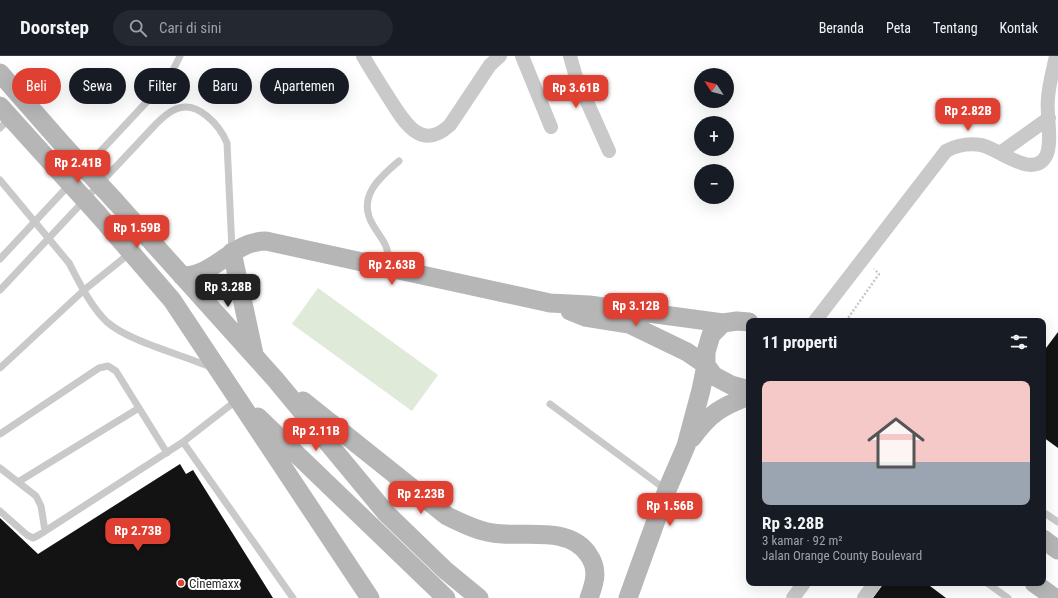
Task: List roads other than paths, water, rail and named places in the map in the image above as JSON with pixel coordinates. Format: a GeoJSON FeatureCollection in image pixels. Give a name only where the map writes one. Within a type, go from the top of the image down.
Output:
{"type":"FeatureCollection","features":[{"type":"Feature","properties":{"kind":"main road"},"geometry":{"type":"LineString","coordinates":[[0,73],[64,146],[255,356],[386,513],[445,570],[479,598]]}},
{"type":"Feature","properties":{"kind":"main road"},"geometry":{"type":"LineString","coordinates":[[3,117],[56,168],[172,300],[370,598]]}},
{"type":"Feature","properties":{"kind":"main road"},"geometry":{"type":"LineString","coordinates":[[182,276],[191,276],[206,271],[232,252],[246,244],[256,241],[266,241],[387,269],[550,303],[589,305],[723,323],[738,320],[746,321]]}},
{"type":"Feature","properties":{"kind":"main road"},"geometry":{"type":"LineString","coordinates":[[232,252],[255,356]]}},
{"type":"Feature","properties":{"kind":"main road"},"geometry":{"type":"LineString","coordinates":[[550,303],[585,317],[629,324],[687,352],[706,365],[714,376],[731,385],[746,389]]}},
{"type":"Feature","properties":{"kind":"main road"},"geometry":{"type":"LineString","coordinates":[[628,598],[667,490],[686,446],[706,365],[708,343],[716,328],[723,323]]}},
{"type":"Feature","properties":{"kind":"main road"},"geometry":{"type":"LineString","coordinates":[[275,379],[447,516],[469,527],[494,533],[560,536],[578,543],[590,557],[596,569],[595,582],[589,598]]}},
{"type":"Feature","properties":{"kind":"main road"},"geometry":{"type":"LineString","coordinates":[[234,395],[446,598]]}},
{"type":"Feature","properties":{"kind":"main road"},"geometry":{"type":"LineString","coordinates":[[686,446],[705,420],[727,405],[746,397]]}},
{"type":"Feature","properties":{"kind":"main road"},"geometry":{"type":"LineString","coordinates":[[1046,541],[1058,550]]}},
{"type":"Feature","properties":{"kind":"main road"},"geometry":{"type":"LineString","coordinates":[[1038,586],[1055,598]]}},
{"type":"Feature","properties":{"kind":"street"},"geometry":{"type":"LineString","coordinates":[[362,56],[407,126],[424,136],[431,136],[442,132],[450,125],[490,65],[500,56]]}},
{"type":"Feature","properties":{"kind":"street"},"geometry":{"type":"LineString","coordinates":[[522,56],[551,127]]}},
{"type":"Feature","properties":{"kind":"street"},"geometry":{"type":"LineString","coordinates":[[570,56],[576,77],[609,152]]}},
{"type":"Feature","properties":{"kind":"street"},"geometry":{"type":"LineString","coordinates":[[817,318],[946,151],[956,145],[981,145],[1028,166],[1038,164],[1046,156],[1049,134],[1048,99],[1056,56]]}},
{"type":"Feature","properties":{"kind":"street"},"geometry":{"type":"LineString","coordinates":[[1000,153],[1048,118]]}},
{"type":"Feature","properties":{"kind":"street"},"geometry":{"type":"LineString","coordinates":[[793,598],[802,586]]}},
{"type":"Feature","properties":{"kind":"street"},"geometry":{"type":"LineString","coordinates":[[864,598],[873,586]]}},
{"type":"Feature","properties":{"kind":"lane"},"geometry":{"type":"LineString","coordinates":[[0,259],[169,78],[180,56]]}},
{"type":"Feature","properties":{"kind":"lane"},"geometry":{"type":"LineString","coordinates":[[0,290],[156,124],[167,114],[178,108],[192,109],[205,114],[220,129],[227,143],[232,252]]}},
{"type":"Feature","properties":{"kind":"lane"},"geometry":{"type":"LineString","coordinates":[[387,269],[389,252],[385,242],[373,225],[368,206],[370,195],[376,182],[399,161]]}},
{"type":"Feature","properties":{"kind":"lane"},"geometry":{"type":"LineString","coordinates":[[0,180],[69,263],[83,291],[107,322],[126,334],[218,370]]}},
{"type":"Feature","properties":{"kind":"lane"},"geometry":{"type":"LineString","coordinates":[[0,368],[83,291],[131,252]]}},
{"type":"Feature","properties":{"kind":"lane"},"geometry":{"type":"LineString","coordinates":[[0,434],[98,368],[108,366],[116,371],[167,453]]}},
{"type":"Feature","properties":{"kind":"lane"},"geometry":{"type":"LineString","coordinates":[[0,511],[27,535],[33,538],[183,442],[234,395]]}},
{"type":"Feature","properties":{"kind":"lane"},"geometry":{"type":"LineString","coordinates":[[550,404],[667,490]]}},
{"type":"Feature","properties":{"kind":"lane"},"geometry":{"type":"LineString","coordinates":[[18,482],[139,408]]}},
{"type":"Feature","properties":{"kind":"lane"},"geometry":{"type":"LineString","coordinates":[[183,442],[293,598]]}},
{"type":"Feature","properties":{"kind":"lane"},"geometry":{"type":"LineString","coordinates":[[0,468],[36,496],[41,506],[45,531]]}},
{"type":"Feature","properties":{"kind":"lane"},"geometry":{"type":"LineString","coordinates":[[1046,514],[1058,522]]}},
{"type":"Feature","properties":{"kind":"lane"},"geometry":{"type":"LineString","coordinates":[[991,586],[1008,598]]}},
{"type":"Feature","properties":{"kind":"place","name":"Cinemaxx"},"geometry":{"type":"Point","coordinates":[181,583]}}]}
